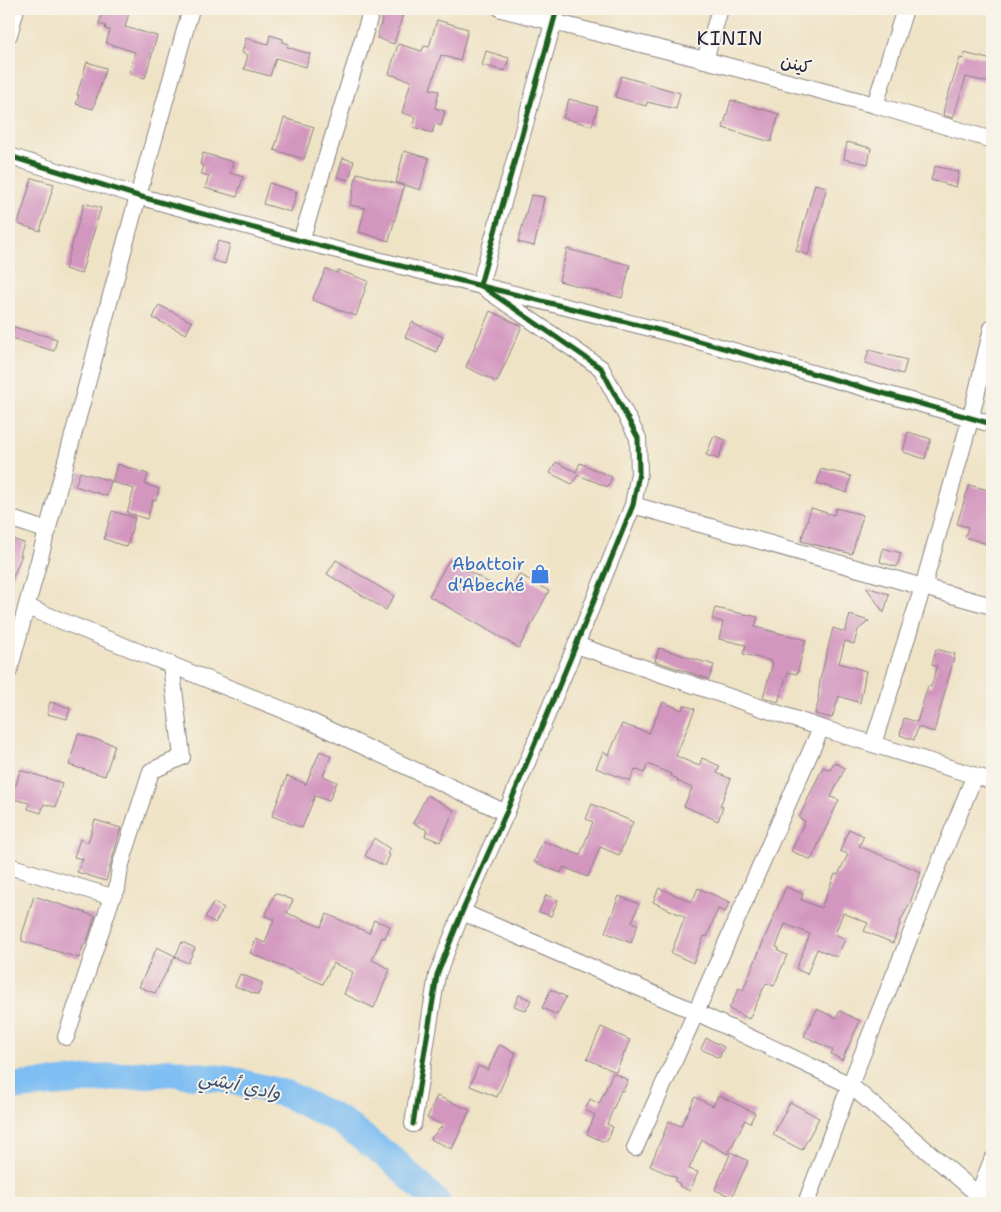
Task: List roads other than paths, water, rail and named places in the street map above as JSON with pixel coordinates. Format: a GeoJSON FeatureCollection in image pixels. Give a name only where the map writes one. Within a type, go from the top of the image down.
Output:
{"type":"FeatureCollection","features":[{"type":"Feature","properties":{"kind":"street"},"geometry":{"type":"LineString","coordinates":[[9,35],[16,9]]}},
{"type":"Feature","properties":{"kind":"street"},"geometry":{"type":"LineString","coordinates":[[9,671],[138,196],[191,9]]}},
{"type":"Feature","properties":{"kind":"street"},"geometry":{"type":"LineString","coordinates":[[301,241],[372,9]]}},
{"type":"Feature","properties":{"kind":"street","name":"كينن"},"geometry":{"type":"LineString","coordinates":[[501,9],[555,16],[992,140]]}},
{"type":"Feature","properties":{"kind":"street"},"geometry":{"type":"LineString","coordinates":[[705,60],[720,9]]}},
{"type":"Feature","properties":{"kind":"street"},"geometry":{"type":"LineString","coordinates":[[875,106],[905,9]]}},
{"type":"Feature","properties":{"kind":"street"},"geometry":{"type":"LineString","coordinates":[[480,286],[555,16]]}},
{"type":"Feature","properties":{"kind":"street"},"geometry":{"type":"LineString","coordinates":[[9,156],[138,196],[301,241],[670,333],[992,424]]}},
{"type":"Feature","properties":{"kind":"street"},"geometry":{"type":"LineString","coordinates":[[413,1124],[437,975],[633,505],[639,473],[638,438],[601,368],[480,286]]}},
{"type":"Feature","properties":{"kind":"street"},"geometry":{"type":"LineString","coordinates":[[873,744],[922,587],[971,417],[992,328]]}},
{"type":"Feature","properties":{"kind":"street"},"geometry":{"type":"LineString","coordinates":[[633,505],[992,606]]}},
{"type":"Feature","properties":{"kind":"street"},"geometry":{"type":"LineString","coordinates":[[9,518],[48,531]]}},
{"type":"Feature","properties":{"kind":"street"},"geometry":{"type":"LineString","coordinates":[[27,606],[301,717],[506,813]]}},
{"type":"Feature","properties":{"kind":"street"},"geometry":{"type":"LineString","coordinates":[[576,645],[821,728],[974,777],[992,781]]}},
{"type":"Feature","properties":{"kind":"street"},"geometry":{"type":"LineString","coordinates":[[66,1037],[112,897],[117,889],[120,867],[151,770],[182,757],[171,664]]}},
{"type":"Feature","properties":{"kind":"street"},"geometry":{"type":"LineString","coordinates":[[635,1148],[821,728]]}},
{"type":"Feature","properties":{"kind":"street"},"geometry":{"type":"LineString","coordinates":[[806,1203],[850,1085],[974,777]]}},
{"type":"Feature","properties":{"kind":"street"},"geometry":{"type":"LineString","coordinates":[[9,866],[112,897]]}},
{"type":"Feature","properties":{"kind":"street"},"geometry":{"type":"LineString","coordinates":[[462,912],[696,1012],[850,1085],[983,1199],[992,1160]]}},
{"type":"Feature","properties":{"kind":"waterway","name":"وادي أبشي"},"geometry":{"type":"LineString","coordinates":[[9,1087],[170,1072],[229,1080],[286,1094],[341,1121],[395,1162],[437,1203]]}},
{"type":"Feature","properties":{"kind":"place","name":"Abattoir d'Abeché"},"geometry":{"type":"Point","coordinates":[540,574]}},
{"type":"Feature","properties":{"kind":"district","name":"KININ"},"geometry":{"type":"Point","coordinates":[730,38]}}]}
